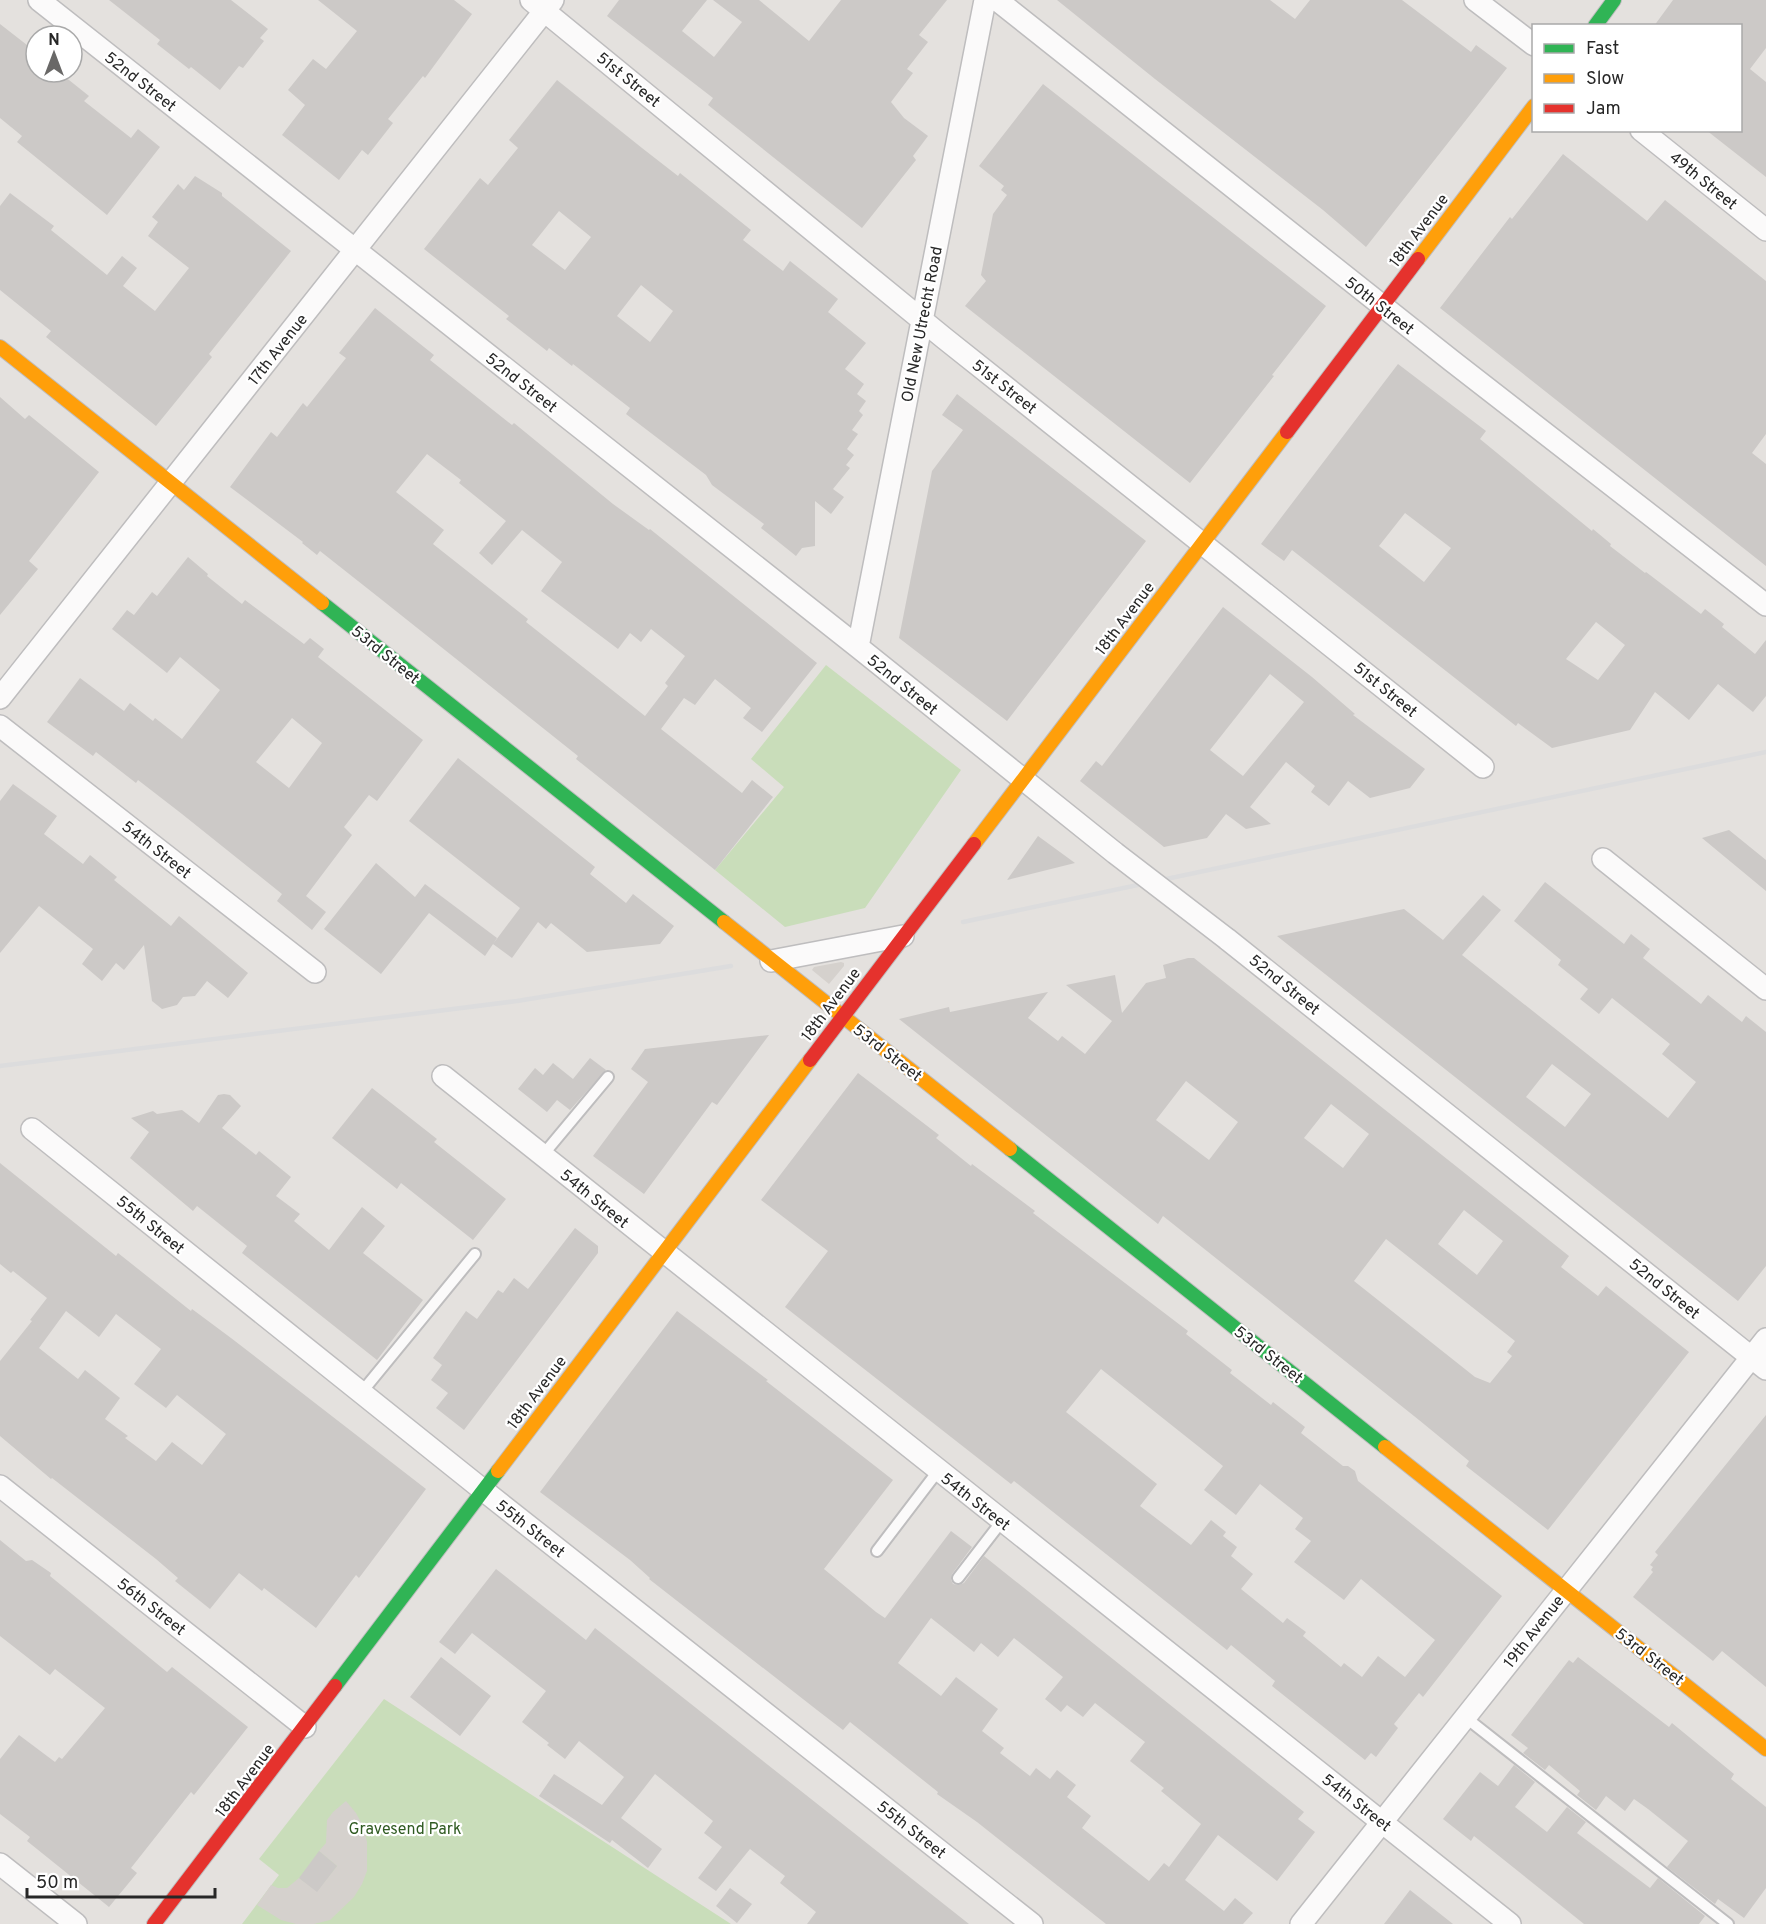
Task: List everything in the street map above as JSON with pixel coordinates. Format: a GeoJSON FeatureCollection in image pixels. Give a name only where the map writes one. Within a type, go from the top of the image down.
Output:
{"type":"FeatureCollection","features":[{"type":"Feature","properties":{"kind":"street","name":"52nd Street"},"geometry":{"type":"LineString","coordinates":[[39,0],[858,647],[1022,780],[1227,939],[1759,1363]]}},
{"type":"Feature","properties":{"kind":"street","name":"Old New Utrecht Road"},"geometry":{"type":"LineString","coordinates":[[858,647],[985,0]]}},
{"type":"Feature","properties":{"kind":"street","name":"50th Street"},"geometry":{"type":"LineString","coordinates":[[997,0],[1381,306],[1766,605]]}},
{"type":"Feature","properties":{"kind":"street"},"geometry":{"type":"LineString","coordinates":[[1475,0],[1532,44]]}},
{"type":"Feature","properties":{"kind":"street"},"geometry":{"type":"LineString","coordinates":[[1596,24],[1614,0]]}},
{"type":"Feature","properties":{"kind":"street","name":"17th Avenue"},"geometry":{"type":"LineString","coordinates":[[0,698],[355,250],[543,4]]}},
{"type":"Feature","properties":{"kind":"street","name":"51st Street"},"geometry":{"type":"LineString","coordinates":[[543,4],[922,320],[1483,768]]}},
{"type":"Feature","properties":{"kind":"street","name":"18th Avenue"},"geometry":{"type":"LineString","coordinates":[[154,1924],[1532,107]]}},
{"type":"Feature","properties":{"kind":"street","name":"49th Street"},"geometry":{"type":"LineString","coordinates":[[1644,132],[1766,230]]}},
{"type":"Feature","properties":{"kind":"street","name":"53rd Street"},"geometry":{"type":"LineString","coordinates":[[0,347],[1766,1749]]}},
{"type":"Feature","properties":{"kind":"street","name":"54th Street"},"geometry":{"type":"LineString","coordinates":[[0,726],[315,972]]}},
{"type":"Feature","properties":{"kind":"street"},"geometry":{"type":"LineString","coordinates":[[1603,859],[1766,988]]}},
{"type":"Feature","properties":{"kind":"street"},"geometry":{"type":"LineString","coordinates":[[771,961],[903,936]]}},
{"type":"Feature","properties":{"kind":"street","name":"54th Street"},"geometry":{"type":"LineString","coordinates":[[443,1076],[1510,1924]]}},
{"type":"Feature","properties":{"kind":"street","name":"55th Street"},"geometry":{"type":"LineString","coordinates":[[32,1129],[483,1490],[1032,1924]]}},
{"type":"Feature","properties":{"kind":"street","name":"19th Avenue"},"geometry":{"type":"LineString","coordinates":[[1301,1924],[1566,1590],[1759,1363],[1766,1339]]}},
{"type":"Feature","properties":{"kind":"street","name":"56th Street"},"geometry":{"type":"LineString","coordinates":[[0,1486],[305,1727]]}},
{"type":"Feature","properties":{"kind":"street"},"geometry":{"type":"LineString","coordinates":[[0,1864],[76,1924]]}},
{"type":"Feature","properties":{"kind":"lane"},"geometry":{"type":"LineString","coordinates":[[543,1156],[608,1077]]}},
{"type":"Feature","properties":{"kind":"lane"},"geometry":{"type":"LineString","coordinates":[[362,1393],[475,1254]]}},
{"type":"Feature","properties":{"kind":"lane"},"geometry":{"type":"LineString","coordinates":[[877,1551],[938,1471]]}},
{"type":"Feature","properties":{"kind":"lane"},"geometry":{"type":"LineString","coordinates":[[958,1578],[1002,1521]]}},
{"type":"Feature","properties":{"kind":"lane"},"geometry":{"type":"LineString","coordinates":[[1465,1717],[1728,1924]]}},
{"type":"Feature","properties":{"kind":"green space"},"geometry":{"type":"Polygon","coordinates":[[[826,665],[961,770],[865,908],[785,927],[715,870],[784,787],[751,759],[826,665]]]}},
{"type":"Feature","properties":{"kind":"green space","name":"Gravesend Park"},"geometry":{"type":"Polygon","coordinates":[[[384,1699],[731,1924],[242,1924],[279,1875],[259,1859],[384,1699]]]}},
{"type":"Feature","properties":{"kind":"shaded area"},"geometry":{"type":"Polygon","coordinates":[[[841,962],[844,966],[829,984],[812,970],[814,967],[841,962]]]}},
{"type":"Feature","properties":{"kind":"shaded area"},"geometry":{"type":"Polygon","coordinates":[[[346,1801],[363,1826],[367,1842],[367,1871],[354,1897],[330,1920],[314,1924],[296,1924],[281,1920],[257,1905],[271,1885],[287,1888],[299,1878],[317,1891],[337,1866],[319,1851],[326,1843],[327,1820],[346,1801]]]}},
{"type":"Feature","properties":{"kind":"building"},"geometry":{"type":"Polygon","coordinates":[[[109,0],[231,0],[268,29],[260,38],[264,41],[243,68],[239,66],[220,90],[157,44],[160,40],[109,0]]]}},
{"type":"Feature","properties":{"kind":"building"},"geometry":{"type":"Polygon","coordinates":[[[318,0],[454,0],[472,14],[425,78],[423,76],[388,119],[393,123],[368,155],[362,150],[339,180],[282,135],[305,105],[288,90],[313,59],[326,69],[357,31],[318,0]]]}},
{"type":"Feature","properties":{"kind":"building"},"geometry":{"type":"Polygon","coordinates":[[[619,0],[707,0],[682,31],[714,57],[742,22],[713,0],[759,0],[809,41],[841,0],[947,0],[919,35],[928,42],[907,69],[913,73],[891,102],[904,118],[928,136],[913,156],[916,160],[862,228],[708,105],[713,98],[607,16],[619,0]]]}},
{"type":"Feature","properties":{"kind":"building"},"geometry":{"type":"Polygon","coordinates":[[[1057,0],[1270,0],[1295,19],[1310,0],[1402,0],[1471,52],[1476,45],[1507,68],[1366,247],[1323,210],[1057,0]]]}},
{"type":"Feature","properties":{"kind":"building"},"geometry":{"type":"Polygon","coordinates":[[[1673,0],[1766,0],[1766,48],[1750,69],[1766,82],[1766,177],[1709,132],[1742,132],[1742,24],[1655,24],[1673,0]]]}},
{"type":"Feature","properties":{"kind":"building"},"geometry":{"type":"Polygon","coordinates":[[[0,24],[24,43],[24,84],[74,84],[89,96],[84,101],[131,138],[138,129],[160,147],[107,215],[17,142],[22,136],[0,118],[0,24]]]}},
{"type":"Feature","properties":{"kind":"building"},"geometry":{"type":"Polygon","coordinates":[[[557,80],[678,176],[680,173],[751,230],[743,240],[783,271],[790,261],[838,299],[828,312],[866,343],[845,369],[864,384],[857,394],[866,401],[859,411],[863,415],[852,430],[858,434],[847,449],[854,455],[846,465],[850,468],[833,489],[844,497],[831,514],[815,501],[815,546],[802,548],[796,556],[761,528],[764,524],[712,485],[706,475],[626,414],[630,408],[573,364],[572,366],[549,348],[547,351],[506,319],[509,316],[424,249],[480,178],[488,185],[518,148],[509,140],[557,80]],[[559,211],[532,245],[565,270],[591,237],[559,211]],[[641,285],[617,316],[650,342],[673,311],[641,285]]]}},
{"type":"Feature","properties":{"kind":"building"},"geometry":{"type":"Polygon","coordinates":[[[1043,84],[1326,306],[1190,483],[965,306],[986,281],[981,275],[993,214],[1007,195],[1001,190],[1004,186],[979,166],[1043,84]]]}},
{"type":"Feature","properties":{"kind":"building"},"geometry":{"type":"Polygon","coordinates":[[[1563,154],[1647,221],[1665,200],[1766,281],[1766,434],[1752,453],[1766,464],[1766,566],[1440,308],[1510,217],[1512,219],[1563,154]]]}},
{"type":"Feature","properties":{"kind":"building"},"geometry":{"type":"Polygon","coordinates":[[[195,176],[222,193],[222,196],[291,251],[209,354],[212,357],[156,426],[46,337],[51,331],[0,290],[0,206],[10,193],[54,226],[51,230],[107,275],[122,256],[137,268],[123,286],[155,311],[189,268],[148,236],[158,222],[152,217],[178,184],[184,190],[195,176]]]}},
{"type":"Feature","properties":{"kind":"building"},"geometry":{"type":"Polygon","coordinates":[[[375,308],[434,355],[430,360],[512,425],[514,423],[613,504],[650,529],[817,663],[762,732],[743,718],[751,708],[715,679],[695,705],[684,698],[661,729],[742,793],[752,780],[773,797],[715,870],[576,759],[578,756],[377,596],[320,551],[317,555],[230,487],[271,432],[277,437],[303,403],[307,407],[346,358],[339,353],[375,308]],[[427,454],[396,492],[444,530],[433,544],[528,619],[526,622],[645,716],[668,686],[665,683],[685,656],[651,629],[641,642],[630,633],[618,649],[541,591],[562,562],[522,530],[492,565],[479,553],[506,521],[459,483],[461,480],[427,454]]]}},
{"type":"Feature","properties":{"kind":"building"},"geometry":{"type":"Polygon","coordinates":[[[1398,364],[1486,431],[1480,439],[1645,573],[1701,614],[1705,609],[1724,624],[1722,627],[1755,654],[1766,640],[1766,696],[1753,712],[1718,684],[1689,720],[1655,692],[1630,730],[1552,748],[1518,723],[1516,726],[1292,550],[1284,561],[1261,544],[1398,364]],[[1405,513],[1379,546],[1424,582],[1451,548],[1405,513]],[[1596,622],[1566,659],[1598,680],[1625,645],[1596,622]]]}},
{"type":"Feature","properties":{"kind":"building"},"geometry":{"type":"Polygon","coordinates":[[[957,394],[1146,541],[1007,721],[899,638],[932,471],[963,430],[942,415],[957,394]]]}},
{"type":"Feature","properties":{"kind":"building"},"geometry":{"type":"Polygon","coordinates":[[[0,397],[25,419],[29,415],[99,472],[29,561],[38,569],[0,615],[0,397]]]}},
{"type":"Feature","properties":{"kind":"building"},"geometry":{"type":"Polygon","coordinates":[[[188,557],[208,574],[207,576],[242,604],[245,600],[304,644],[310,638],[324,649],[318,657],[423,740],[377,801],[369,795],[344,827],[352,835],[306,896],[326,912],[312,930],[277,901],[282,894],[182,814],[138,780],[136,783],[96,752],[93,756],[47,722],[80,678],[124,711],[130,703],[153,721],[155,718],[182,739],[220,690],[180,657],[167,673],[112,629],[127,610],[134,615],[152,592],[157,596],[188,557]],[[292,718],[256,762],[289,788],[322,743],[292,718]]]}},
{"type":"Feature","properties":{"kind":"building"},"geometry":{"type":"Polygon","coordinates":[[[1223,607],[1312,677],[1355,714],[1353,715],[1425,769],[1410,788],[1370,798],[1348,781],[1329,806],[1311,792],[1315,786],[1286,762],[1250,807],[1271,824],[1246,829],[1226,814],[1207,838],[1164,847],[1080,781],[1096,761],[1102,766],[1223,607]],[[1270,674],[1210,750],[1243,776],[1304,702],[1270,674]]]}},
{"type":"Feature","properties":{"kind":"building"},"geometry":{"type":"Polygon","coordinates":[[[458,758],[595,867],[590,874],[626,903],[633,894],[674,926],[660,944],[587,952],[551,923],[546,929],[538,922],[512,958],[493,944],[520,908],[409,821],[458,758]]]}},
{"type":"Feature","properties":{"kind":"building"},"geometry":{"type":"Polygon","coordinates":[[[13,784],[57,816],[44,834],[83,864],[90,855],[117,877],[114,880],[171,926],[179,916],[248,973],[228,998],[207,981],[195,996],[183,997],[177,1005],[162,1009],[152,1001],[144,945],[124,970],[116,963],[102,981],[82,964],[93,949],[39,906],[0,953],[0,801],[13,784]]]}},
{"type":"Feature","properties":{"kind":"building"},"geometry":{"type":"Polygon","coordinates":[[[1729,830],[1766,860],[1766,891],[1702,838],[1729,830]]]}},
{"type":"Feature","properties":{"kind":"building"},"geometry":{"type":"Polygon","coordinates":[[[1038,836],[1075,863],[1007,880],[1038,836]]]}},
{"type":"Feature","properties":{"kind":"building"},"geometry":{"type":"Polygon","coordinates":[[[376,863],[415,897],[425,884],[497,938],[485,956],[429,913],[381,974],[324,929],[376,863]]]}},
{"type":"Feature","properties":{"kind":"building"},"geometry":{"type":"Polygon","coordinates":[[[1545,882],[1624,944],[1631,934],[1650,949],[1643,958],[1701,1004],[1708,995],[1742,1022],[1746,1016],[1766,1032],[1766,1266],[1738,1301],[1277,936],[1404,909],[1443,940],[1483,895],[1501,910],[1462,955],[1668,1118],[1696,1082],[1662,1054],[1670,1044],[1612,998],[1599,1014],[1580,999],[1588,989],[1558,965],[1561,960],[1514,921],[1545,882]],[[1552,1064],[1526,1097],[1565,1127],[1591,1094],[1552,1064]]]}},
{"type":"Feature","properties":{"kind":"building"},"geometry":{"type":"Polygon","coordinates":[[[1194,958],[1569,1256],[1561,1267],[1598,1296],[1606,1286],[1689,1352],[1548,1530],[1466,1466],[1469,1461],[1419,1420],[1163,1216],[1158,1224],[899,1019],[949,1007],[950,1012],[1048,992],[1028,1018],[1058,1041],[1062,1036],[1085,1054],[1112,1021],[1066,985],[1115,975],[1122,1013],[1146,983],[1166,978],[1163,965],[1194,958]],[[1186,1081],[1156,1120],[1209,1160],[1238,1122],[1186,1081]],[[1331,1104],[1304,1138],[1343,1168],[1369,1134],[1331,1104]],[[1464,1210],[1438,1244],[1477,1275],[1503,1241],[1464,1210]],[[1386,1239],[1354,1281],[1475,1377],[1490,1383],[1512,1356],[1507,1352],[1515,1341],[1386,1239]]]}},
{"type":"Feature","properties":{"kind":"building"},"geometry":{"type":"Polygon","coordinates":[[[769,1035],[717,1105],[712,1102],[644,1194],[593,1156],[648,1082],[631,1069],[645,1049],[769,1035]]]}},
{"type":"Feature","properties":{"kind":"building"},"geometry":{"type":"Polygon","coordinates":[[[590,1058],[606,1070],[570,1110],[557,1100],[547,1112],[518,1089],[535,1068],[543,1075],[553,1063],[573,1079],[590,1058]]]}},
{"type":"Feature","properties":{"kind":"building"},"geometry":{"type":"Polygon","coordinates":[[[858,1073],[939,1135],[936,1138],[971,1166],[972,1164],[1035,1211],[1033,1213],[1188,1331],[1186,1334],[1232,1370],[1230,1373],[1271,1405],[1273,1402],[1305,1427],[1301,1433],[1343,1466],[1348,1466],[1355,1471],[1358,1481],[1502,1596],[1423,1697],[1419,1693],[1394,1724],[1398,1728],[1376,1757],[1371,1753],[1365,1760],[1272,1686],[1275,1681],[1231,1645],[1227,1650],[1014,1481],[1011,1484],[785,1307],[828,1251],[761,1200],[858,1073]],[[1101,1369],[1066,1412],[1157,1484],[1140,1506],[1191,1545],[1211,1520],[1226,1532],[1223,1536],[1237,1547],[1231,1556],[1253,1574],[1241,1589],[1283,1623],[1287,1618],[1306,1632],[1303,1636],[1341,1667],[1344,1663],[1362,1677],[1378,1656],[1405,1677],[1435,1640],[1361,1579],[1344,1600],[1294,1562],[1311,1541],[1295,1529],[1303,1518],[1260,1484],[1236,1515],[1204,1490],[1223,1466],[1101,1369]]]}},
{"type":"Feature","properties":{"kind":"building"},"geometry":{"type":"Polygon","coordinates":[[[372,1088],[437,1139],[434,1142],[506,1199],[473,1240],[401,1183],[397,1189],[332,1138],[372,1088]]]}},
{"type":"Feature","properties":{"kind":"building"},"geometry":{"type":"Polygon","coordinates":[[[218,1095],[230,1095],[241,1106],[222,1128],[256,1155],[259,1151],[291,1177],[276,1196],[300,1214],[294,1221],[329,1250],[362,1207],[385,1226],[363,1253],[423,1300],[377,1360],[242,1253],[247,1246],[197,1206],[193,1211],[130,1158],[149,1132],[131,1118],[153,1111],[157,1114],[182,1110],[199,1123],[218,1095]]]}},
{"type":"Feature","properties":{"kind":"building"},"geometry":{"type":"Polygon","coordinates":[[[0,1163],[116,1256],[118,1253],[426,1489],[359,1578],[356,1575],[316,1628],[264,1588],[262,1591],[239,1573],[210,1609],[175,1581],[178,1578],[156,1559],[51,1479],[0,1436],[0,1361],[47,1298],[13,1271],[11,1273],[0,1264],[0,1163]],[[66,1311],[39,1348],[78,1379],[85,1370],[120,1398],[105,1419],[128,1436],[125,1438],[156,1461],[172,1442],[202,1465],[226,1434],[177,1395],[166,1408],[134,1384],[161,1349],[116,1314],[99,1337],[66,1311]]]}},
{"type":"Feature","properties":{"kind":"building"},"geometry":{"type":"Polygon","coordinates":[[[575,1228],[598,1246],[598,1253],[464,1430],[436,1408],[448,1393],[431,1380],[442,1365],[433,1358],[466,1311],[477,1319],[498,1290],[503,1293],[514,1278],[528,1289],[575,1228]]]}},
{"type":"Feature","properties":{"kind":"building"},"geometry":{"type":"Polygon","coordinates":[[[677,1311],[893,1480],[824,1569],[876,1612],[885,1618],[951,1531],[972,1547],[952,1574],[953,1584],[964,1583],[984,1556],[1304,1812],[1298,1819],[1315,1832],[1277,1881],[1218,1835],[1185,1880],[1224,1911],[1235,1898],[1253,1913],[1243,1924],[1106,1924],[977,1822],[937,1794],[938,1792],[850,1722],[843,1730],[649,1579],[630,1560],[540,1492],[677,1311]],[[931,1618],[898,1663],[941,1696],[956,1677],[998,1709],[982,1731],[1004,1748],[1000,1753],[1030,1776],[1036,1768],[1050,1779],[1057,1770],[1076,1785],[1067,1797],[1091,1816],[1082,1828],[1149,1881],[1164,1863],[1169,1867],[1201,1824],[1161,1791],[1164,1788],[1130,1761],[1145,1742],[1095,1703],[1083,1717],[1067,1705],[1061,1712],[1045,1699],[1063,1677],[1014,1638],[998,1657],[981,1643],[974,1652],[931,1618]]]}},
{"type":"Feature","properties":{"kind":"building"},"geometry":{"type":"Polygon","coordinates":[[[1766,1415],[1766,1687],[1722,1651],[1713,1661],[1633,1597],[1653,1572],[1651,1570],[1653,1567],[1650,1565],[1658,1555],[1655,1552],[1766,1415]]]}},
{"type":"Feature","properties":{"kind":"building"},"geometry":{"type":"Polygon","coordinates":[[[0,1540],[26,1561],[32,1560],[51,1573],[50,1576],[167,1672],[172,1667],[248,1727],[194,1795],[191,1792],[131,1868],[137,1873],[109,1907],[27,1841],[30,1837],[0,1814],[0,1759],[19,1735],[55,1762],[59,1757],[62,1759],[105,1708],[55,1669],[50,1675],[0,1636],[0,1540]]]}},
{"type":"Feature","properties":{"kind":"building"},"geometry":{"type":"Polygon","coordinates":[[[496,1569],[586,1640],[595,1628],[969,1924],[807,1924],[816,1912],[780,1883],[785,1876],[750,1849],[716,1891],[698,1878],[722,1847],[704,1833],[713,1821],[655,1774],[621,1818],[662,1849],[648,1868],[612,1840],[610,1843],[539,1796],[554,1774],[602,1805],[624,1777],[579,1741],[565,1759],[522,1722],[546,1691],[472,1633],[455,1654],[439,1642],[496,1569]]]}},
{"type":"Feature","properties":{"kind":"building"},"geometry":{"type":"Polygon","coordinates":[[[441,1657],[491,1696],[460,1736],[410,1697],[441,1657]]]}},
{"type":"Feature","properties":{"kind":"building"},"geometry":{"type":"Polygon","coordinates":[[[1578,1657],[1669,1727],[1672,1723],[1734,1774],[1731,1779],[1766,1807],[1766,1888],[1744,1918],[1718,1899],[1715,1904],[1667,1867],[1688,1841],[1648,1809],[1634,1799],[1625,1811],[1606,1796],[1596,1810],[1577,1795],[1580,1791],[1549,1765],[1545,1770],[1523,1753],[1528,1748],[1511,1735],[1569,1660],[1573,1663],[1578,1657]]]}},
{"type":"Feature","properties":{"kind":"building"},"geometry":{"type":"Polygon","coordinates":[[[1514,1765],[1535,1782],[1515,1807],[1547,1832],[1567,1807],[1586,1822],[1577,1833],[1650,1888],[1658,1878],[1705,1916],[1699,1924],[1584,1924],[1474,1836],[1471,1841],[1443,1819],[1480,1772],[1498,1786],[1514,1765]]]}},
{"type":"Feature","properties":{"kind":"building"},"geometry":{"type":"Polygon","coordinates":[[[319,1851],[337,1866],[317,1892],[299,1878],[319,1851]]]}},
{"type":"Feature","properties":{"kind":"building"},"geometry":{"type":"Polygon","coordinates":[[[730,1888],[752,1904],[737,1923],[716,1906],[730,1888]]]}},
{"type":"Feature","properties":{"kind":"building"},"geometry":{"type":"Polygon","coordinates":[[[1410,1890],[1453,1924],[1384,1924],[1410,1890]]]}},
{"type":"Feature","properties":{"kind":"railway"},"geometry":{"type":"LineString","coordinates":[[963,922],[1766,752]]}},
{"type":"Feature","properties":{"kind":"railway"},"geometry":{"type":"LineString","coordinates":[[0,1066],[517,1001],[731,966]]}},
{"type":"Feature","properties":{"kind":"traffic: fast"},"geometry":{"type":"LineString","coordinates":[[1596,24],[1614,0]]}},
{"type":"Feature","properties":{"kind":"traffic: fast"},"geometry":{"type":"LineString","coordinates":[[322,603],[724,922]]}},
{"type":"Feature","properties":{"kind":"traffic: fast"},"geometry":{"type":"LineString","coordinates":[[1010,1149],[1385,1447]]}},
{"type":"Feature","properties":{"kind":"traffic: fast"},"geometry":{"type":"LineString","coordinates":[[335,1686],[498,1471]]}},
{"type":"Feature","properties":{"kind":"traffic: slow"},"geometry":{"type":"LineString","coordinates":[[1418,259],[1532,109]]}},
{"type":"Feature","properties":{"kind":"traffic: slow"},"geometry":{"type":"LineString","coordinates":[[0,347],[322,603]]}},
{"type":"Feature","properties":{"kind":"traffic: slow"},"geometry":{"type":"LineString","coordinates":[[974,844],[1287,432]]}},
{"type":"Feature","properties":{"kind":"traffic: slow"},"geometry":{"type":"LineString","coordinates":[[724,922],[1010,1149]]}},
{"type":"Feature","properties":{"kind":"traffic: slow"},"geometry":{"type":"LineString","coordinates":[[498,1471],[810,1060]]}},
{"type":"Feature","properties":{"kind":"traffic: slow"},"geometry":{"type":"LineString","coordinates":[[1385,1447],[1766,1749]]}},
{"type":"Feature","properties":{"kind":"traffic: jam"},"geometry":{"type":"LineString","coordinates":[[1287,432],[1418,259]]}},
{"type":"Feature","properties":{"kind":"traffic: jam"},"geometry":{"type":"LineString","coordinates":[[810,1060],[974,844]]}},
{"type":"Feature","properties":{"kind":"traffic: jam"},"geometry":{"type":"LineString","coordinates":[[154,1924],[335,1686]]}}]}
